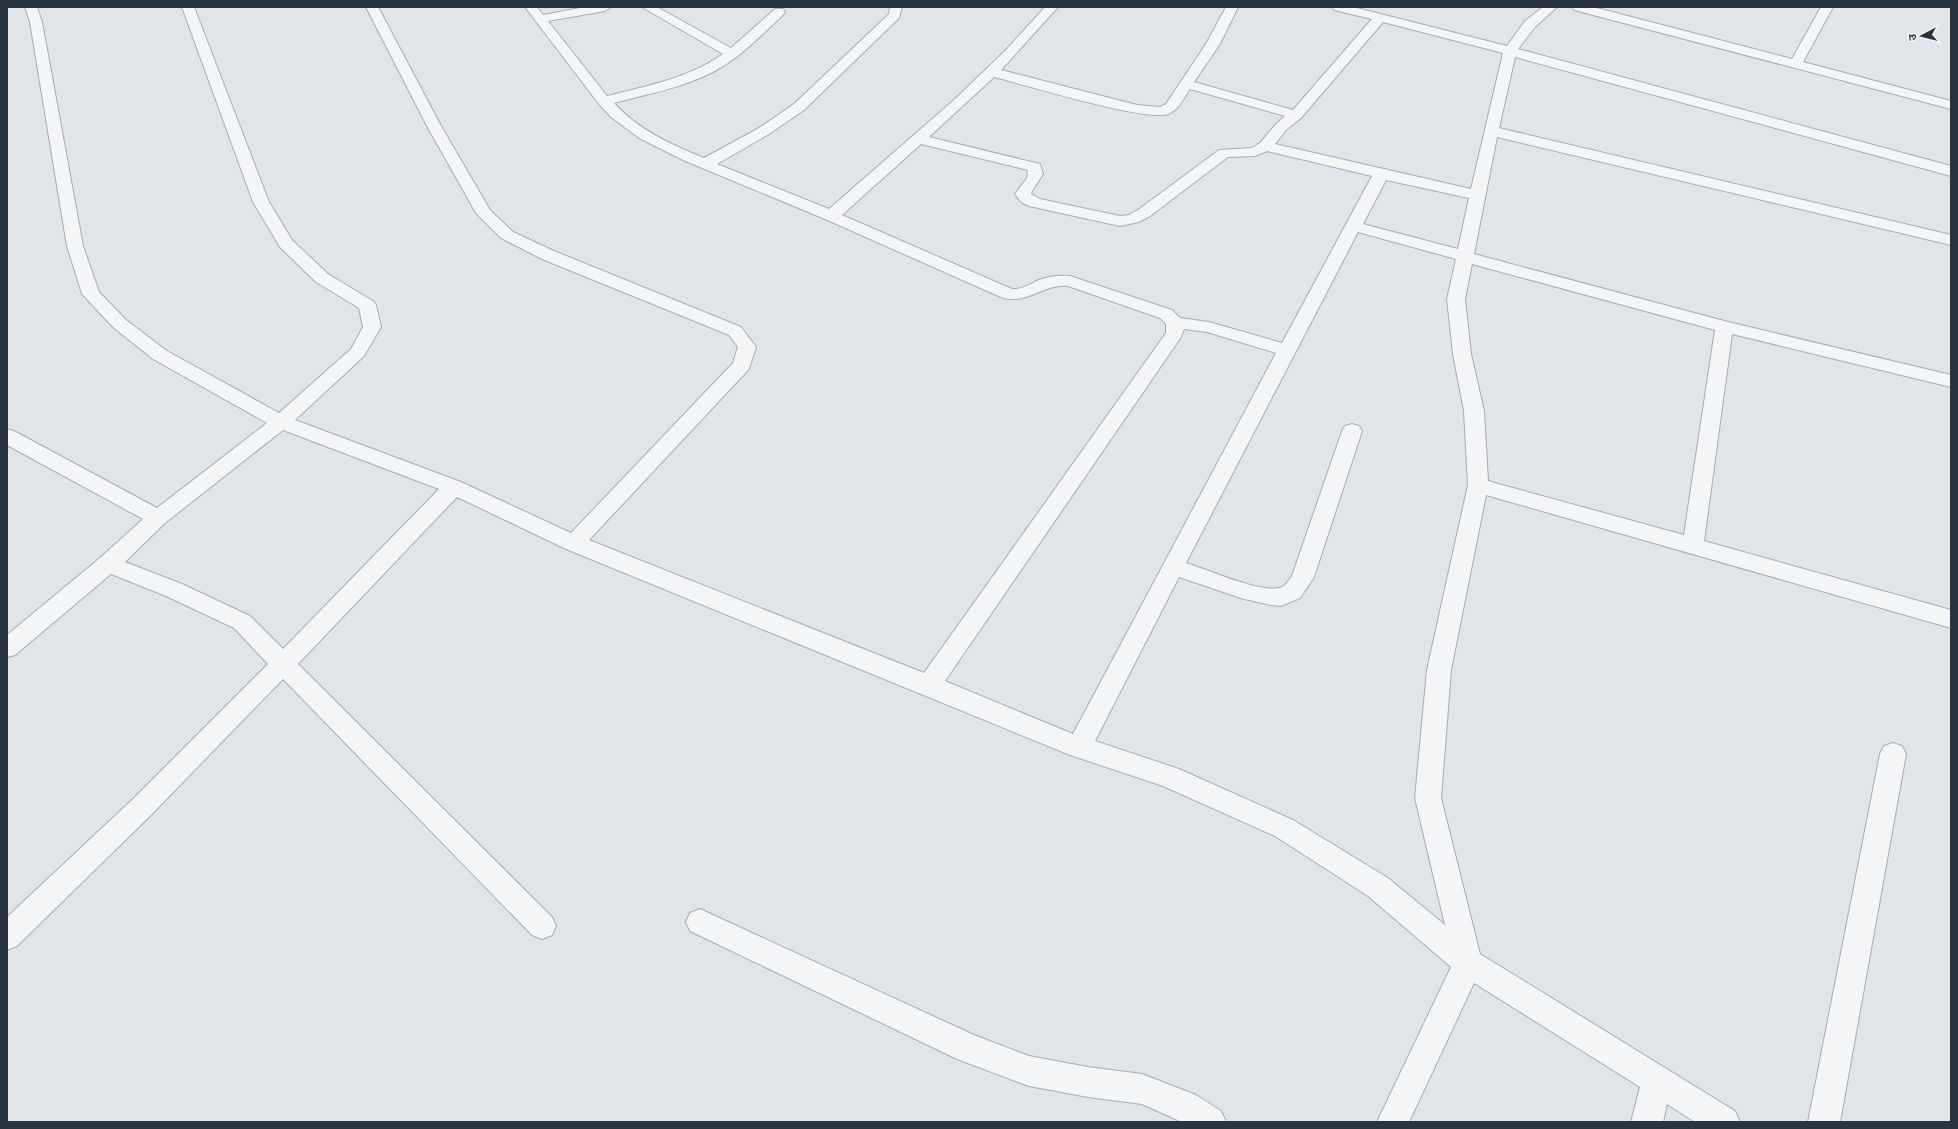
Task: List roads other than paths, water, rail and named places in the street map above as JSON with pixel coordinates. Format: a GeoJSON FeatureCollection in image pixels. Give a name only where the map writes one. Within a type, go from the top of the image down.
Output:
{"type":"FeatureCollection","features":[{"type":"Feature","properties":{"kind":"street"},"geometry":{"type":"LineString","coordinates":[[31,7],[36,22],[76,246],[91,294],[120,324],[160,355],[281,422],[454,487],[574,544],[929,685],[1079,747],[1170,778],[1284,828],[1378,888],[1468,963],[1724,1122]]}},
{"type":"Feature","properties":{"kind":"street"},"geometry":{"type":"LineString","coordinates":[[10,640],[108,564],[158,518],[281,422],[358,352],[372,327],[366,305],[322,278],[286,242],[261,202],[188,7]]}},
{"type":"Feature","properties":{"kind":"street"},"geometry":{"type":"LineString","coordinates":[[372,7],[434,126],[484,213],[507,235],[548,255],[735,331],[747,346],[742,365],[574,544]]}},
{"type":"Feature","properties":{"kind":"street"},"geometry":{"type":"LineString","coordinates":[[536,13],[605,7]]}},
{"type":"Feature","properties":{"kind":"street"},"geometry":{"type":"LineString","coordinates":[[648,7],[732,54]]}},
{"type":"Feature","properties":{"kind":"street"},"geometry":{"type":"LineString","coordinates":[[705,164],[764,131],[799,107],[894,15],[897,9],[896,7]]}},
{"type":"Feature","properties":{"kind":"street"},"geometry":{"type":"LineString","coordinates":[[830,216],[1010,54],[1052,7]]}},
{"type":"Feature","properties":{"kind":"street"},"geometry":{"type":"LineString","coordinates":[[990,72],[1150,111],[1162,111],[1171,107],[1213,44],[1232,7]]}},
{"type":"Feature","properties":{"kind":"street"},"geometry":{"type":"LineString","coordinates":[[1338,7],[1510,51],[1951,171]]}},
{"type":"Feature","properties":{"kind":"street"},"geometry":{"type":"LineString","coordinates":[[1393,1122],[1468,963],[1428,798],[1439,670],[1478,485],[1474,411],[1462,354],[1456,299],[1491,131],[1510,51],[1530,24],[1552,7]]}},
{"type":"Feature","properties":{"kind":"street"},"geometry":{"type":"LineString","coordinates":[[1578,7],[1951,106]]}},
{"type":"Feature","properties":{"kind":"street"},"geometry":{"type":"LineString","coordinates":[[1795,65],[1827,7]]}},
{"type":"Feature","properties":{"kind":"street"},"geometry":{"type":"LineString","coordinates":[[604,101],[671,83],[700,72],[732,54],[779,12]]}},
{"type":"Feature","properties":{"kind":"street"},"geometry":{"type":"LineString","coordinates":[[536,13],[591,86],[616,114],[644,135],[705,164],[830,216],[1009,294],[1027,294],[1041,285],[1055,280],[1070,281],[1166,314],[1175,323],[1209,327],[1287,350]]}},
{"type":"Feature","properties":{"kind":"street"},"geometry":{"type":"LineString","coordinates":[[917,139],[1035,167],[1037,171],[1036,177],[1026,188],[1024,194],[1027,199],[1035,203],[1120,221],[1133,219],[1144,213],[1224,153],[1255,152],[1265,146],[1281,127],[1296,115],[1380,18]]}},
{"type":"Feature","properties":{"kind":"street"},"geometry":{"type":"LineString","coordinates":[[1186,84],[1296,115]]}},
{"type":"Feature","properties":{"kind":"street"},"geometry":{"type":"LineString","coordinates":[[1491,131],[1951,240]]}},
{"type":"Feature","properties":{"kind":"street"},"geometry":{"type":"LineString","coordinates":[[1265,146],[1381,174],[1478,195]]}},
{"type":"Feature","properties":{"kind":"street"},"geometry":{"type":"LineString","coordinates":[[1079,747],[1381,174]]}},
{"type":"Feature","properties":{"kind":"street"},"geometry":{"type":"LineString","coordinates":[[1353,226],[1724,327],[1951,381]]}},
{"type":"Feature","properties":{"kind":"street"},"geometry":{"type":"LineString","coordinates":[[929,685],[1175,333],[1175,323]]}},
{"type":"Feature","properties":{"kind":"street"},"geometry":{"type":"LineString","coordinates":[[1693,546],[1724,327]]}},
{"type":"Feature","properties":{"kind":"street"},"geometry":{"type":"LineString","coordinates":[[1173,567],[1259,595],[1280,597],[1294,592],[1303,577],[1352,431]]}},
{"type":"Feature","properties":{"kind":"street"},"geometry":{"type":"LineString","coordinates":[[7,436],[158,518]]}},
{"type":"Feature","properties":{"kind":"street"},"geometry":{"type":"LineString","coordinates":[[1478,485],[1951,619]]}},
{"type":"Feature","properties":{"kind":"street"},"geometry":{"type":"LineString","coordinates":[[7,936],[142,807],[284,664],[454,487]]}},
{"type":"Feature","properties":{"kind":"street"},"geometry":{"type":"LineString","coordinates":[[108,564],[174,590],[242,622],[542,926]]}},
{"type":"Feature","properties":{"kind":"street"},"geometry":{"type":"LineString","coordinates":[[1824,1122],[1893,754]]}},
{"type":"Feature","properties":{"kind":"street"},"geometry":{"type":"LineString","coordinates":[[700,922],[968,1048],[1029,1071],[1142,1090],[1185,1106],[1210,1122]]}},
{"type":"Feature","properties":{"kind":"street"},"geometry":{"type":"LineString","coordinates":[[1647,1122],[1657,1080]]}}]}
